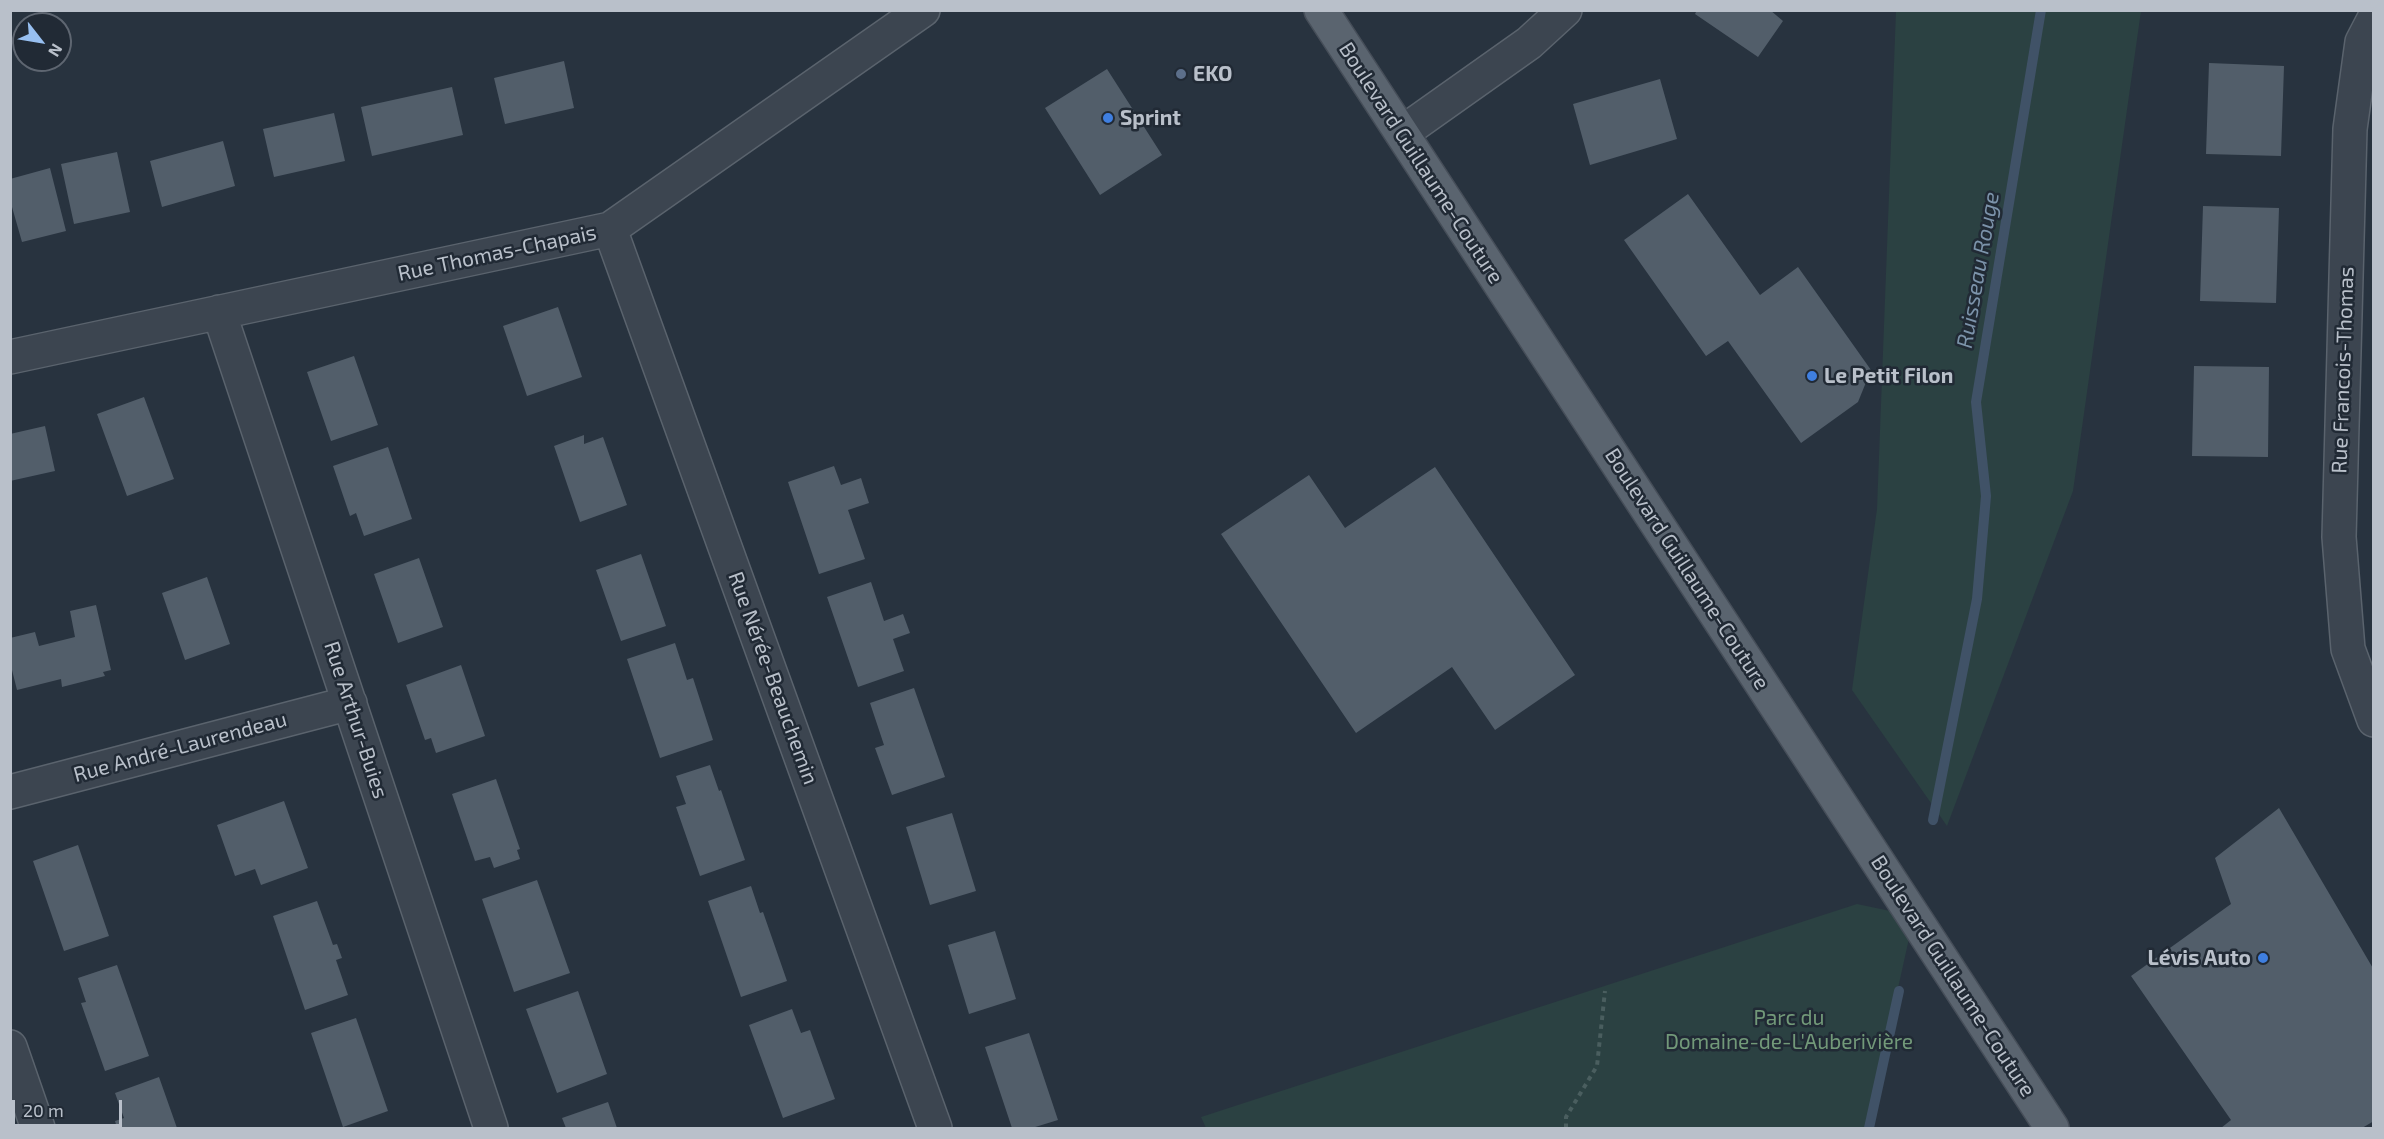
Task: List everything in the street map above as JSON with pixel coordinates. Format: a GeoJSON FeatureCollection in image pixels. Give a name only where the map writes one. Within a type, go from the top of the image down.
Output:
{"type":"FeatureCollection","features":[{"type":"Feature","properties":{"kind":"main road","name":"Boulevard Guillaume-Couture"},"geometry":{"type":"LineString","coordinates":[[1321,10],[2052,1128]]}},
{"type":"Feature","properties":{"kind":"street"},"geometry":{"type":"LineString","coordinates":[[1402,134],[1529,43],[1565,10]]}},
{"type":"Feature","properties":{"kind":"street","name":"Rue Thomas-Chapais"},"geometry":{"type":"LineString","coordinates":[[10,357],[610,229],[921,11]]}},
{"type":"Feature","properties":{"kind":"street","name":"Rue Francois-Thomas"},"geometry":{"type":"LineString","coordinates":[[2373,19],[2362,42],[2350,129],[2338,537],[2348,649],[2373,720]]}},
{"type":"Feature","properties":{"kind":"street","name":"Rue Nérée-Beauchemin"},"geometry":{"type":"LineString","coordinates":[[610,229],[935,1128]]}},
{"type":"Feature","properties":{"kind":"street","name":"Rue Arthur-Buies"},"geometry":{"type":"LineString","coordinates":[[219,312],[491,1128]]}},
{"type":"Feature","properties":{"kind":"street","name":"Rue André-Laurendeau"},"geometry":{"type":"LineString","coordinates":[[10,792],[350,703]]}},
{"type":"Feature","properties":{"kind":"street"},"geometry":{"type":"LineString","coordinates":[[10,1047],[38,1128]]}},
{"type":"Feature","properties":{"kind":"path"},"geometry":{"type":"LineString","coordinates":[[1566,1128],[1566,1117],[1597,1065],[1605,991]]}},
{"type":"Feature","properties":{"kind":"green space"},"geometry":{"type":"Polygon","coordinates":[[[1896,11],[2141,11],[2073,491],[1947,826],[1852,690],[1877,509],[1896,11]]]}},
{"type":"Feature","properties":{"kind":"green space","name":"Parc du Domaine-de-L'Auberivière"},"geometry":{"type":"Polygon","coordinates":[[[1857,904],[1914,916],[1867,1128],[1206,1128],[1201,1117],[1857,904]]]}},
{"type":"Feature","properties":{"kind":"building"},"geometry":{"type":"Polygon","coordinates":[[[1697,10],[1770,10],[1783,21],[1758,57],[1695,14],[1697,10]]]}},
{"type":"Feature","properties":{"kind":"building"},"geometry":{"type":"Polygon","coordinates":[[[564,61],[574,108],[505,124],[494,78],[564,61]]]}},
{"type":"Feature","properties":{"kind":"building"},"geometry":{"type":"Polygon","coordinates":[[[2209,63],[2284,66],[2281,156],[2206,154],[2209,63]]]}},
{"type":"Feature","properties":{"kind":"building"},"geometry":{"type":"Polygon","coordinates":[[[1107,69],[1162,155],[1100,195],[1045,108],[1107,69]]]}},
{"type":"Feature","properties":{"kind":"building"},"geometry":{"type":"Polygon","coordinates":[[[1660,79],[1677,139],[1590,165],[1573,104],[1660,79]]]}},
{"type":"Feature","properties":{"kind":"building"},"geometry":{"type":"Polygon","coordinates":[[[452,87],[463,135],[372,156],[361,107],[452,87]]]}},
{"type":"Feature","properties":{"kind":"building"},"geometry":{"type":"Polygon","coordinates":[[[334,113],[345,161],[274,177],[263,129],[334,113]]]}},
{"type":"Feature","properties":{"kind":"building"},"geometry":{"type":"Polygon","coordinates":[[[223,141],[235,186],[162,207],[150,161],[223,141]]]}},
{"type":"Feature","properties":{"kind":"building"},"geometry":{"type":"Polygon","coordinates":[[[117,152],[130,212],[74,224],[61,164],[117,152]]]}},
{"type":"Feature","properties":{"kind":"building"},"geometry":{"type":"Polygon","coordinates":[[[50,168],[66,231],[22,242],[10,200],[10,179],[50,168]]]}},
{"type":"Feature","properties":{"kind":"building"},"geometry":{"type":"Polygon","coordinates":[[[1688,194],[1760,295],[1798,267],[1871,370],[1858,402],[1801,443],[1728,341],[1706,356],[1624,240],[1688,194]]]}},
{"type":"Feature","properties":{"kind":"building"},"geometry":{"type":"Polygon","coordinates":[[[2203,206],[2279,208],[2276,303],[2200,301],[2203,206]]]}},
{"type":"Feature","properties":{"kind":"building"},"geometry":{"type":"Polygon","coordinates":[[[558,307],[582,377],[527,396],[503,326],[558,307]]]}},
{"type":"Feature","properties":{"kind":"building"},"geometry":{"type":"Polygon","coordinates":[[[354,356],[378,425],[331,441],[307,372],[354,356]]]}},
{"type":"Feature","properties":{"kind":"building"},"geometry":{"type":"Polygon","coordinates":[[[2194,366],[2269,367],[2268,457],[2192,456],[2194,366]]]}},
{"type":"Feature","properties":{"kind":"building"},"geometry":{"type":"Polygon","coordinates":[[[144,397],[174,479],[127,496],[97,414],[144,397]]]}},
{"type":"Feature","properties":{"kind":"building"},"geometry":{"type":"Polygon","coordinates":[[[45,426],[55,471],[10,481],[10,434],[45,426]]]}},
{"type":"Feature","properties":{"kind":"building"},"geometry":{"type":"Polygon","coordinates":[[[584,435],[584,444],[603,437],[627,505],[580,522],[554,446],[584,435]]]}},
{"type":"Feature","properties":{"kind":"building"},"geometry":{"type":"Polygon","coordinates":[[[388,447],[412,519],[364,536],[356,513],[350,516],[333,466],[388,447]]]}},
{"type":"Feature","properties":{"kind":"building"},"geometry":{"type":"Polygon","coordinates":[[[834,466],[841,485],[861,478],[869,503],[848,510],[865,559],[819,574],[788,482],[834,466]]]}},
{"type":"Feature","properties":{"kind":"building"},"geometry":{"type":"Polygon","coordinates":[[[1435,467],[1575,675],[1495,730],[1452,667],[1356,733],[1221,534],[1309,475],[1345,528],[1435,467]]]}},
{"type":"Feature","properties":{"kind":"building"},"geometry":{"type":"Polygon","coordinates":[[[641,554],[666,626],[621,641],[596,570],[641,554]]]}},
{"type":"Feature","properties":{"kind":"building"},"geometry":{"type":"Polygon","coordinates":[[[419,558],[443,627],[398,643],[374,574],[419,558]]]}},
{"type":"Feature","properties":{"kind":"building"},"geometry":{"type":"Polygon","coordinates":[[[207,577],[230,644],[185,660],[162,593],[207,577]]]}},
{"type":"Feature","properties":{"kind":"building"},"geometry":{"type":"Polygon","coordinates":[[[871,582],[884,621],[903,614],[910,633],[893,639],[904,671],[858,687],[827,597],[871,582]]]}},
{"type":"Feature","properties":{"kind":"building"},"geometry":{"type":"Polygon","coordinates":[[[96,605],[111,670],[103,672],[105,676],[62,687],[61,679],[17,690],[10,662],[10,638],[35,632],[39,646],[75,637],[70,611],[96,605]]]}},
{"type":"Feature","properties":{"kind":"building"},"geometry":{"type":"Polygon","coordinates":[[[675,643],[687,680],[693,678],[713,740],[660,758],[627,659],[675,643]]]}},
{"type":"Feature","properties":{"kind":"building"},"geometry":{"type":"Polygon","coordinates":[[[461,665],[485,736],[436,753],[431,738],[425,740],[406,685],[461,665]]]}},
{"type":"Feature","properties":{"kind":"building"},"geometry":{"type":"Polygon","coordinates":[[[914,688],[945,777],[892,795],[875,748],[884,745],[870,703],[914,688]]]}},
{"type":"Feature","properties":{"kind":"building"},"geometry":{"type":"Polygon","coordinates":[[[710,765],[745,860],[700,876],[676,807],[686,804],[676,776],[710,765]]]}},
{"type":"Feature","properties":{"kind":"building"},"geometry":{"type":"Polygon","coordinates":[[[496,779],[520,849],[517,850],[520,859],[494,868],[490,857],[475,861],[452,794],[496,779]]]}},
{"type":"Feature","properties":{"kind":"building"},"geometry":{"type":"Polygon","coordinates":[[[284,801],[308,868],[261,885],[255,869],[235,876],[217,825],[284,801]]]}},
{"type":"Feature","properties":{"kind":"building"},"geometry":{"type":"Polygon","coordinates":[[[2279,808],[2374,970],[2374,1121],[2362,1128],[2221,1128],[2231,1120],[2131,976],[2231,904],[2215,858],[2279,808]]]}},
{"type":"Feature","properties":{"kind":"building"},"geometry":{"type":"Polygon","coordinates":[[[952,813],[976,891],[930,905],[906,827],[952,813]]]}},
{"type":"Feature","properties":{"kind":"building"},"geometry":{"type":"Polygon","coordinates":[[[78,845],[109,936],[64,951],[33,861],[78,845]]]}},
{"type":"Feature","properties":{"kind":"building"},"geometry":{"type":"Polygon","coordinates":[[[537,880],[570,973],[514,992],[482,899],[537,880]]]}},
{"type":"Feature","properties":{"kind":"building"},"geometry":{"type":"Polygon","coordinates":[[[751,886],[760,913],[763,912],[787,981],[741,997],[708,901],[751,886]]]}},
{"type":"Feature","properties":{"kind":"building"},"geometry":{"type":"Polygon","coordinates":[[[317,901],[333,945],[337,944],[342,958],[336,960],[348,995],[305,1010],[273,916],[317,901]]]}},
{"type":"Feature","properties":{"kind":"building"},"geometry":{"type":"Polygon","coordinates":[[[995,931],[1016,999],[969,1014],[948,945],[995,931]]]}},
{"type":"Feature","properties":{"kind":"building"},"geometry":{"type":"Polygon","coordinates":[[[117,965],[149,1056],[105,1071],[81,1003],[86,1002],[78,978],[117,965]]]}},
{"type":"Feature","properties":{"kind":"building"},"geometry":{"type":"Polygon","coordinates":[[[578,991],[607,1074],[557,1093],[526,1009],[578,991]]]}},
{"type":"Feature","properties":{"kind":"building"},"geometry":{"type":"Polygon","coordinates":[[[792,1009],[801,1033],[810,1030],[835,1099],[783,1118],[749,1025],[792,1009]]]}},
{"type":"Feature","properties":{"kind":"building"},"geometry":{"type":"Polygon","coordinates":[[[356,1018],[388,1111],[343,1127],[311,1033],[356,1018]]]}},
{"type":"Feature","properties":{"kind":"building"},"geometry":{"type":"Polygon","coordinates":[[[1029,1033],[1058,1120],[1032,1128],[1012,1128],[985,1047],[1029,1033]]]}},
{"type":"Feature","properties":{"kind":"building"},"geometry":{"type":"Polygon","coordinates":[[[159,1077],[177,1128],[117,1128],[115,1121],[124,1118],[115,1093],[159,1077]]]}},
{"type":"Feature","properties":{"kind":"building"},"geometry":{"type":"Polygon","coordinates":[[[608,1102],[617,1128],[566,1128],[562,1118],[608,1102]]]}},
{"type":"Feature","properties":{"kind":"waterway","name":"Ruisseau Rouge"},"geometry":{"type":"LineString","coordinates":[[1933,820],[1977,599],[1986,496],[1976,402],[2041,10]]}},
{"type":"Feature","properties":{"kind":"waterway","name":"Ruisseau Rouge"},"geometry":{"type":"LineString","coordinates":[[1869,1128],[1899,991]]}},
{"type":"Feature","properties":{"kind":"place","name":"EKO"},"geometry":{"type":"Point","coordinates":[1181,74]}},
{"type":"Feature","properties":{"kind":"place","name":"Sprint"},"geometry":{"type":"Point","coordinates":[1108,118]}},
{"type":"Feature","properties":{"kind":"place","name":"Le Petit Filon"},"geometry":{"type":"Point","coordinates":[1812,376]}},
{"type":"Feature","properties":{"kind":"place","name":"Lévis Auto"},"geometry":{"type":"Point","coordinates":[2263,958]}}]}
